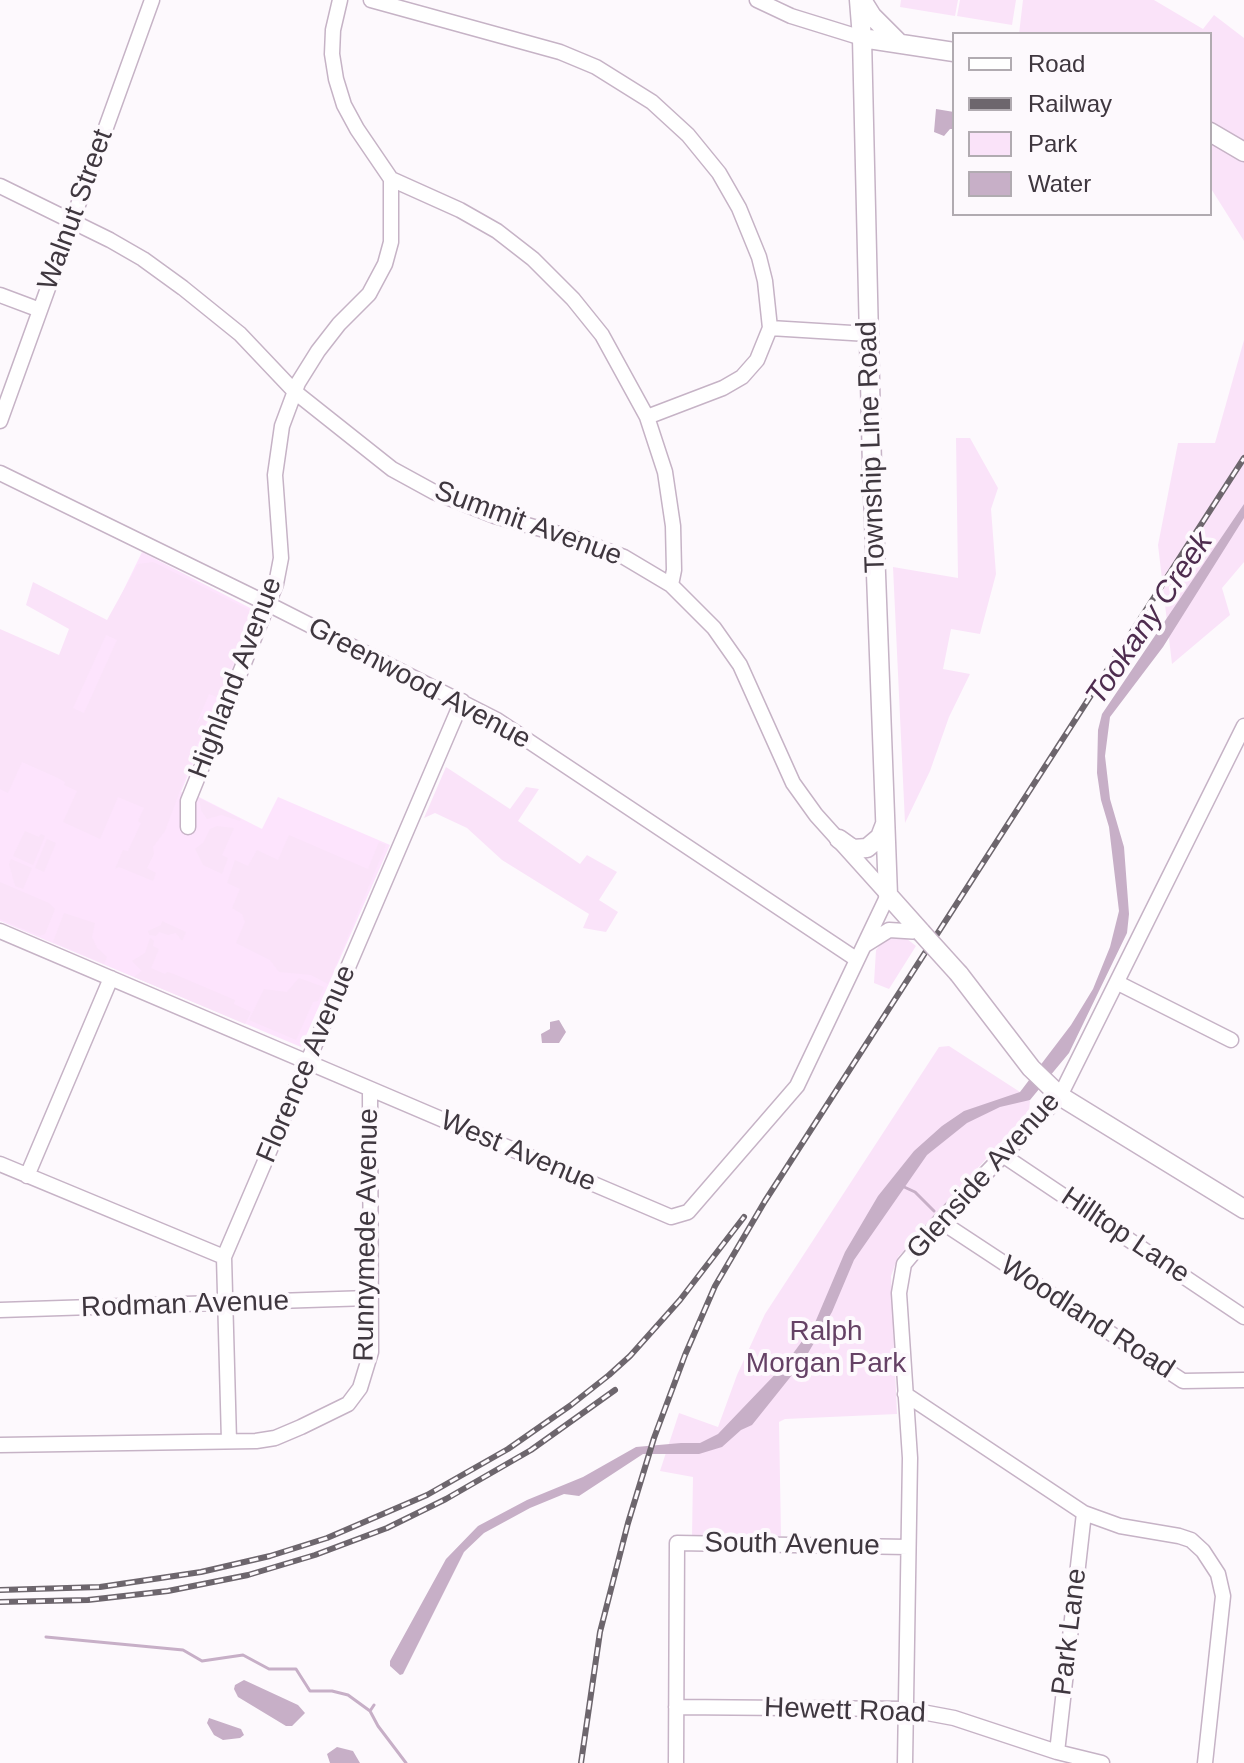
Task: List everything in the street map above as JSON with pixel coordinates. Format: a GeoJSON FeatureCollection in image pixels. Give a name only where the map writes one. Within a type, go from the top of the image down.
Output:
{"type":"FeatureCollection","features":[{"type":"Feature","properties":{"kind":"main road","name":"Township Line Road"},"geometry":{"type":"LineString","coordinates":[[860,0],[868,334],[888,895]]}},
{"type":"Feature","properties":{"kind":"main road"},"geometry":{"type":"LineString","coordinates":[[860,0],[900,44]]}},
{"type":"Feature","properties":{"kind":"main road"},"geometry":{"type":"LineString","coordinates":[[862,38],[952,52]]}},
{"type":"Feature","properties":{"kind":"main road"},"geometry":{"type":"LineString","coordinates":[[1212,133],[1244,152]]}},
{"type":"Feature","properties":{"kind":"main road"},"geometry":{"type":"LineString","coordinates":[[839,839],[853,849],[867,848],[880,837],[885,824]]}},
{"type":"Feature","properties":{"kind":"main road"},"geometry":{"type":"LineString","coordinates":[[888,895],[959,974],[1031,1068],[1053,1090],[1244,1209]]}},
{"type":"Feature","properties":{"kind":"street","name":"Walnut Street"},"geometry":{"type":"LineString","coordinates":[[0,421],[152,0]]}},
{"type":"Feature","properties":{"kind":"street"},"geometry":{"type":"LineString","coordinates":[[340,0],[333,30],[332,54],[336,79],[344,105],[357,129],[391,179],[470,215],[497,231],[533,259],[573,299],[602,335],[647,417],[665,472],[671,504],[674,562],[671,585]]}},
{"type":"Feature","properties":{"kind":"street"},"geometry":{"type":"LineString","coordinates":[[371,0],[560,52],[596,67],[651,101],[688,135],[719,173],[732,194],[759,257],[770,328],[757,360],[742,377],[723,388],[647,417]]}},
{"type":"Feature","properties":{"kind":"street"},"geometry":{"type":"LineString","coordinates":[[757,0],[791,16],[862,38]]}},
{"type":"Feature","properties":{"kind":"street","name":"Highland Avenue"},"geometry":{"type":"LineString","coordinates":[[188,827],[188,801],[270,605],[281,558],[276,506],[276,455],[282,426],[295,392],[318,351],[369,294],[385,264],[391,242],[391,179]]}},
{"type":"Feature","properties":{"kind":"street","name":"Summit Avenue"},"geometry":{"type":"LineString","coordinates":[[0,186],[143,259],[188,291],[240,334],[295,392],[381,461],[434,492],[503,519],[573,538],[624,557],[671,585],[714,628],[740,665],[793,783],[816,815],[888,895]]}},
{"type":"Feature","properties":{"kind":"street"},"geometry":{"type":"LineString","coordinates":[[0,295],[40,310]]}},
{"type":"Feature","properties":{"kind":"street"},"geometry":{"type":"LineString","coordinates":[[770,328],[868,334]]}},
{"type":"Feature","properties":{"kind":"street","name":"Greenwood Avenue"},"geometry":{"type":"LineString","coordinates":[[0,473],[497,720],[856,959]]}},
{"type":"Feature","properties":{"kind":"street","name":"Florence Avenue"},"geometry":{"type":"LineString","coordinates":[[229,1441],[224,1257],[462,701]]}},
{"type":"Feature","properties":{"kind":"street","name":"Glenside Avenue"},"geometry":{"type":"LineString","coordinates":[[905,1763],[910,1458],[899,1293],[901,1272],[908,1256],[1004,1156],[1053,1090],[1118,983],[1244,726]]}},
{"type":"Feature","properties":{"kind":"street","name":"West Avenue"},"geometry":{"type":"LineString","coordinates":[[0,931],[671,1217],[688,1212],[797,1086],[888,895]]}},
{"type":"Feature","properties":{"kind":"street"},"geometry":{"type":"LineString","coordinates":[[864,945],[889,930],[921,932]]}},
{"type":"Feature","properties":{"kind":"street"},"geometry":{"type":"LineString","coordinates":[[27,1176],[111,978]]}},
{"type":"Feature","properties":{"kind":"street"},"geometry":{"type":"LineString","coordinates":[[1118,983],[1231,1040]]}},
{"type":"Feature","properties":{"kind":"street","name":"Runnymede Avenue"},"geometry":{"type":"LineString","coordinates":[[0,1445],[275,1438],[348,1404],[360,1388],[371,1352],[370,1090]]}},
{"type":"Feature","properties":{"kind":"street","name":"Hilltop Lane"},"geometry":{"type":"LineString","coordinates":[[1004,1156],[1244,1317]]}},
{"type":"Feature","properties":{"kind":"street"},"geometry":{"type":"LineString","coordinates":[[0,1164],[224,1257]]}},
{"type":"Feature","properties":{"kind":"street","name":"Woodland Road"},"geometry":{"type":"LineString","coordinates":[[940,1221],[1183,1381],[1244,1380]]}},
{"type":"Feature","properties":{"kind":"street","name":"Rodman Avenue"},"geometry":{"type":"LineString","coordinates":[[0,1310],[369,1298]]}},
{"type":"Feature","properties":{"kind":"street"},"geometry":{"type":"LineString","coordinates":[[905,1394],[1084,1513],[1120,1526],[1169,1532],[1191,1540],[1203,1551],[1216,1568],[1223,1596],[1205,1763]]}},
{"type":"Feature","properties":{"kind":"street"},"geometry":{"type":"LineString","coordinates":[[908,1433],[914,1425],[924,1420],[950,1424]]}},
{"type":"Feature","properties":{"kind":"street","name":"Park Lane"},"geometry":{"type":"LineString","coordinates":[[1057,1752],[1084,1513]]}},
{"type":"Feature","properties":{"kind":"street","name":"South Avenue"},"geometry":{"type":"LineString","coordinates":[[676,1707],[677,1543],[908,1547]]}},
{"type":"Feature","properties":{"kind":"street"},"geometry":{"type":"LineString","coordinates":[[676,1707],[676,1763]]}},
{"type":"Feature","properties":{"kind":"street","name":"Hewett Road"},"geometry":{"type":"LineString","coordinates":[[676,1707],[906,1709],[954,1718],[1057,1752],[1102,1763]]}},
{"type":"Feature","properties":{"kind":"shaded area"},"geometry":{"type":"Polygon","coordinates":[[[142,552],[254,610],[181,792],[199,797],[262,829],[278,797],[390,845],[301,1047],[0,921],[0,631],[86,667],[142,552]]]}},
{"type":"Feature","properties":{"kind":"green space"},"geometry":{"type":"Polygon","coordinates":[[[901,0],[958,0],[955,16],[900,7],[901,0]]]}},
{"type":"Feature","properties":{"kind":"green space"},"geometry":{"type":"Polygon","coordinates":[[[960,0],[1016,0],[1012,25],[957,16],[960,0]]]}},
{"type":"Feature","properties":{"kind":"green space"},"geometry":{"type":"Polygon","coordinates":[[[1023,0],[1154,0],[1203,29],[1214,15],[1244,38],[1244,241],[1212,190],[1212,32],[1019,32],[1023,0]]]}},
{"type":"Feature","properties":{"kind":"green space"},"geometry":{"type":"Polygon","coordinates":[[[1244,340],[1244,562],[1222,588],[1230,615],[1172,664],[1158,545],[1178,443],[1215,443],[1244,340]]]}},
{"type":"Feature","properties":{"kind":"green space"},"geometry":{"type":"Polygon","coordinates":[[[956,438],[970,438],[998,488],[991,509],[996,574],[980,634],[951,629],[943,669],[970,674],[905,823],[893,567],[958,578],[956,438]]]}},
{"type":"Feature","properties":{"kind":"green space"},"geometry":{"type":"Polygon","coordinates":[[[153,562],[249,610],[251,616],[219,698],[209,694],[196,725],[202,716],[208,716],[165,831],[153,847],[154,854],[147,868],[156,873],[153,881],[119,867],[115,869],[123,850],[128,851],[141,823],[138,821],[144,808],[118,797],[100,839],[63,822],[77,791],[58,778],[22,762],[8,793],[0,789],[0,629],[59,655],[69,629],[26,605],[33,582],[107,620],[138,564],[153,562]],[[106,635],[73,708],[84,713],[117,640],[106,635]]]}},
{"type":"Feature","properties":{"kind":"green space"},"geometry":{"type":"Polygon","coordinates":[[[446,767],[510,809],[526,787],[539,789],[518,821],[580,864],[587,855],[617,872],[599,900],[618,912],[606,932],[583,928],[589,914],[502,860],[467,828],[435,813],[424,818],[446,767]]]}},
{"type":"Feature","properties":{"kind":"green space"},"geometry":{"type":"Polygon","coordinates":[[[199,798],[240,821],[221,815],[207,819],[201,810],[199,798]]]}},
{"type":"Feature","properties":{"kind":"green space"},"geometry":{"type":"Polygon","coordinates":[[[217,826],[234,828],[222,855],[228,858],[222,874],[203,865],[195,849],[203,843],[210,829],[217,826]]]}},
{"type":"Feature","properties":{"kind":"green space"},"geometry":{"type":"Polygon","coordinates":[[[25,831],[39,837],[41,834],[45,836],[33,865],[13,856],[25,831]]]}},
{"type":"Feature","properties":{"kind":"green space"},"geometry":{"type":"Polygon","coordinates":[[[289,835],[368,869],[379,842],[386,845],[328,984],[311,975],[279,972],[270,960],[236,943],[245,922],[242,914],[232,908],[240,889],[227,883],[235,860],[248,866],[257,850],[278,860],[289,835]]]}},
{"type":"Feature","properties":{"kind":"green space"},"geometry":{"type":"Polygon","coordinates":[[[47,839],[56,843],[44,872],[35,868],[47,839]]]}},
{"type":"Feature","properties":{"kind":"green space"},"geometry":{"type":"Polygon","coordinates":[[[11,859],[32,868],[23,889],[15,886],[9,864],[11,859]]]}},
{"type":"Feature","properties":{"kind":"green space"},"geometry":{"type":"Polygon","coordinates":[[[0,882],[49,903],[55,909],[45,934],[40,936],[0,919],[0,882]]]}},
{"type":"Feature","properties":{"kind":"green space"},"geometry":{"type":"Polygon","coordinates":[[[64,913],[95,923],[92,937],[97,948],[107,957],[104,964],[53,942],[64,913]]]}},
{"type":"Feature","properties":{"kind":"green space"},"geometry":{"type":"Polygon","coordinates":[[[162,921],[186,932],[182,941],[176,933],[149,935],[148,931],[161,925],[162,921]]]}},
{"type":"Feature","properties":{"kind":"green space"},"geometry":{"type":"Polygon","coordinates":[[[902,935],[916,946],[889,989],[874,983],[876,950],[883,941],[902,935]]]}},
{"type":"Feature","properties":{"kind":"green space"},"geometry":{"type":"Polygon","coordinates":[[[150,938],[154,941],[153,946],[159,949],[151,968],[174,974],[235,1000],[234,1004],[251,1012],[245,1024],[134,977],[142,971],[132,961],[145,953],[150,938]]]}},
{"type":"Feature","properties":{"kind":"green space"},"geometry":{"type":"Polygon","coordinates":[[[299,978],[324,987],[318,1001],[313,1002],[296,1040],[249,1020],[264,989],[287,992],[299,978]]]}},
{"type":"Feature","properties":{"kind":"green space","name":"Ralph Morgan Park"},"geometry":{"type":"Polygon","coordinates":[[[949,1046],[1020,1092],[1030,1101],[1029,1111],[898,1257],[891,1276],[897,1414],[785,1419],[779,1422],[781,1536],[692,1536],[693,1477],[660,1471],[679,1413],[718,1427],[737,1375],[765,1314],[939,1047],[949,1046]]]}},
{"type":"Feature","properties":{"kind":"water"},"geometry":{"type":"Polygon","coordinates":[[[936,109],[952,112],[952,129],[944,136],[934,132],[936,109]]]}},
{"type":"Feature","properties":{"kind":"water"},"geometry":{"type":"Polygon","coordinates":[[[1244,504],[1244,518],[1163,647],[1110,717],[1105,756],[1110,799],[1124,847],[1129,914],[1127,933],[1069,1053],[1030,1100],[1000,1107],[967,1123],[927,1155],[854,1260],[832,1312],[804,1360],[752,1425],[741,1430],[722,1447],[699,1454],[643,1454],[579,1496],[564,1494],[484,1533],[464,1552],[400,1675],[390,1666],[390,1661],[446,1559],[478,1526],[527,1500],[583,1477],[636,1447],[700,1443],[718,1434],[786,1363],[814,1325],[845,1252],[878,1196],[914,1151],[964,1111],[1020,1092],[1071,1025],[1093,989],[1110,947],[1119,911],[1109,827],[1097,773],[1098,730],[1102,714],[1244,504]]]}},
{"type":"Feature","properties":{"kind":"water"},"geometry":{"type":"Polygon","coordinates":[[[559,1020],[566,1032],[559,1043],[542,1043],[541,1034],[550,1029],[550,1022],[559,1020]]]}},
{"type":"Feature","properties":{"kind":"water"},"geometry":{"type":"Polygon","coordinates":[[[244,1680],[298,1705],[305,1713],[292,1726],[286,1726],[238,1697],[235,1685],[244,1680]]]}},
{"type":"Feature","properties":{"kind":"water"},"geometry":{"type":"Polygon","coordinates":[[[209,1718],[241,1729],[244,1735],[223,1740],[214,1735],[207,1723],[209,1718]]]}},
{"type":"Feature","properties":{"kind":"water"},"geometry":{"type":"Polygon","coordinates":[[[337,1747],[353,1751],[360,1763],[330,1763],[327,1754],[337,1747]]]}},
{"type":"Feature","properties":{"kind":"waterway"},"geometry":{"type":"LineString","coordinates":[[902,1186],[915,1192],[934,1211]]}},
{"type":"Feature","properties":{"kind":"waterway"},"geometry":{"type":"LineString","coordinates":[[46,1637],[183,1650],[202,1661],[243,1655],[269,1669],[296,1669],[310,1691],[348,1695],[370,1711]]}},
{"type":"Feature","properties":{"kind":"waterway","name":"Tookany Creek"},"geometry":{"type":"LineString","coordinates":[[374,1705],[370,1711],[378,1726],[406,1763]]}},
{"type":"Feature","properties":{"kind":"railway"},"geometry":{"type":"LineString","coordinates":[[581,1763],[600,1632],[628,1523],[654,1438],[715,1286],[765,1201],[1244,458]]}},
{"type":"Feature","properties":{"kind":"railway"},"geometry":{"type":"LineString","coordinates":[[0,1590],[100,1587],[201,1572],[270,1556],[327,1538],[427,1495],[508,1449],[609,1375],[680,1300],[744,1217]]}},
{"type":"Feature","properties":{"kind":"railway"},"geometry":{"type":"LineString","coordinates":[[0,1602],[88,1600],[168,1591],[248,1575],[315,1555],[387,1528],[446,1499],[531,1450],[615,1390]]}}]}
